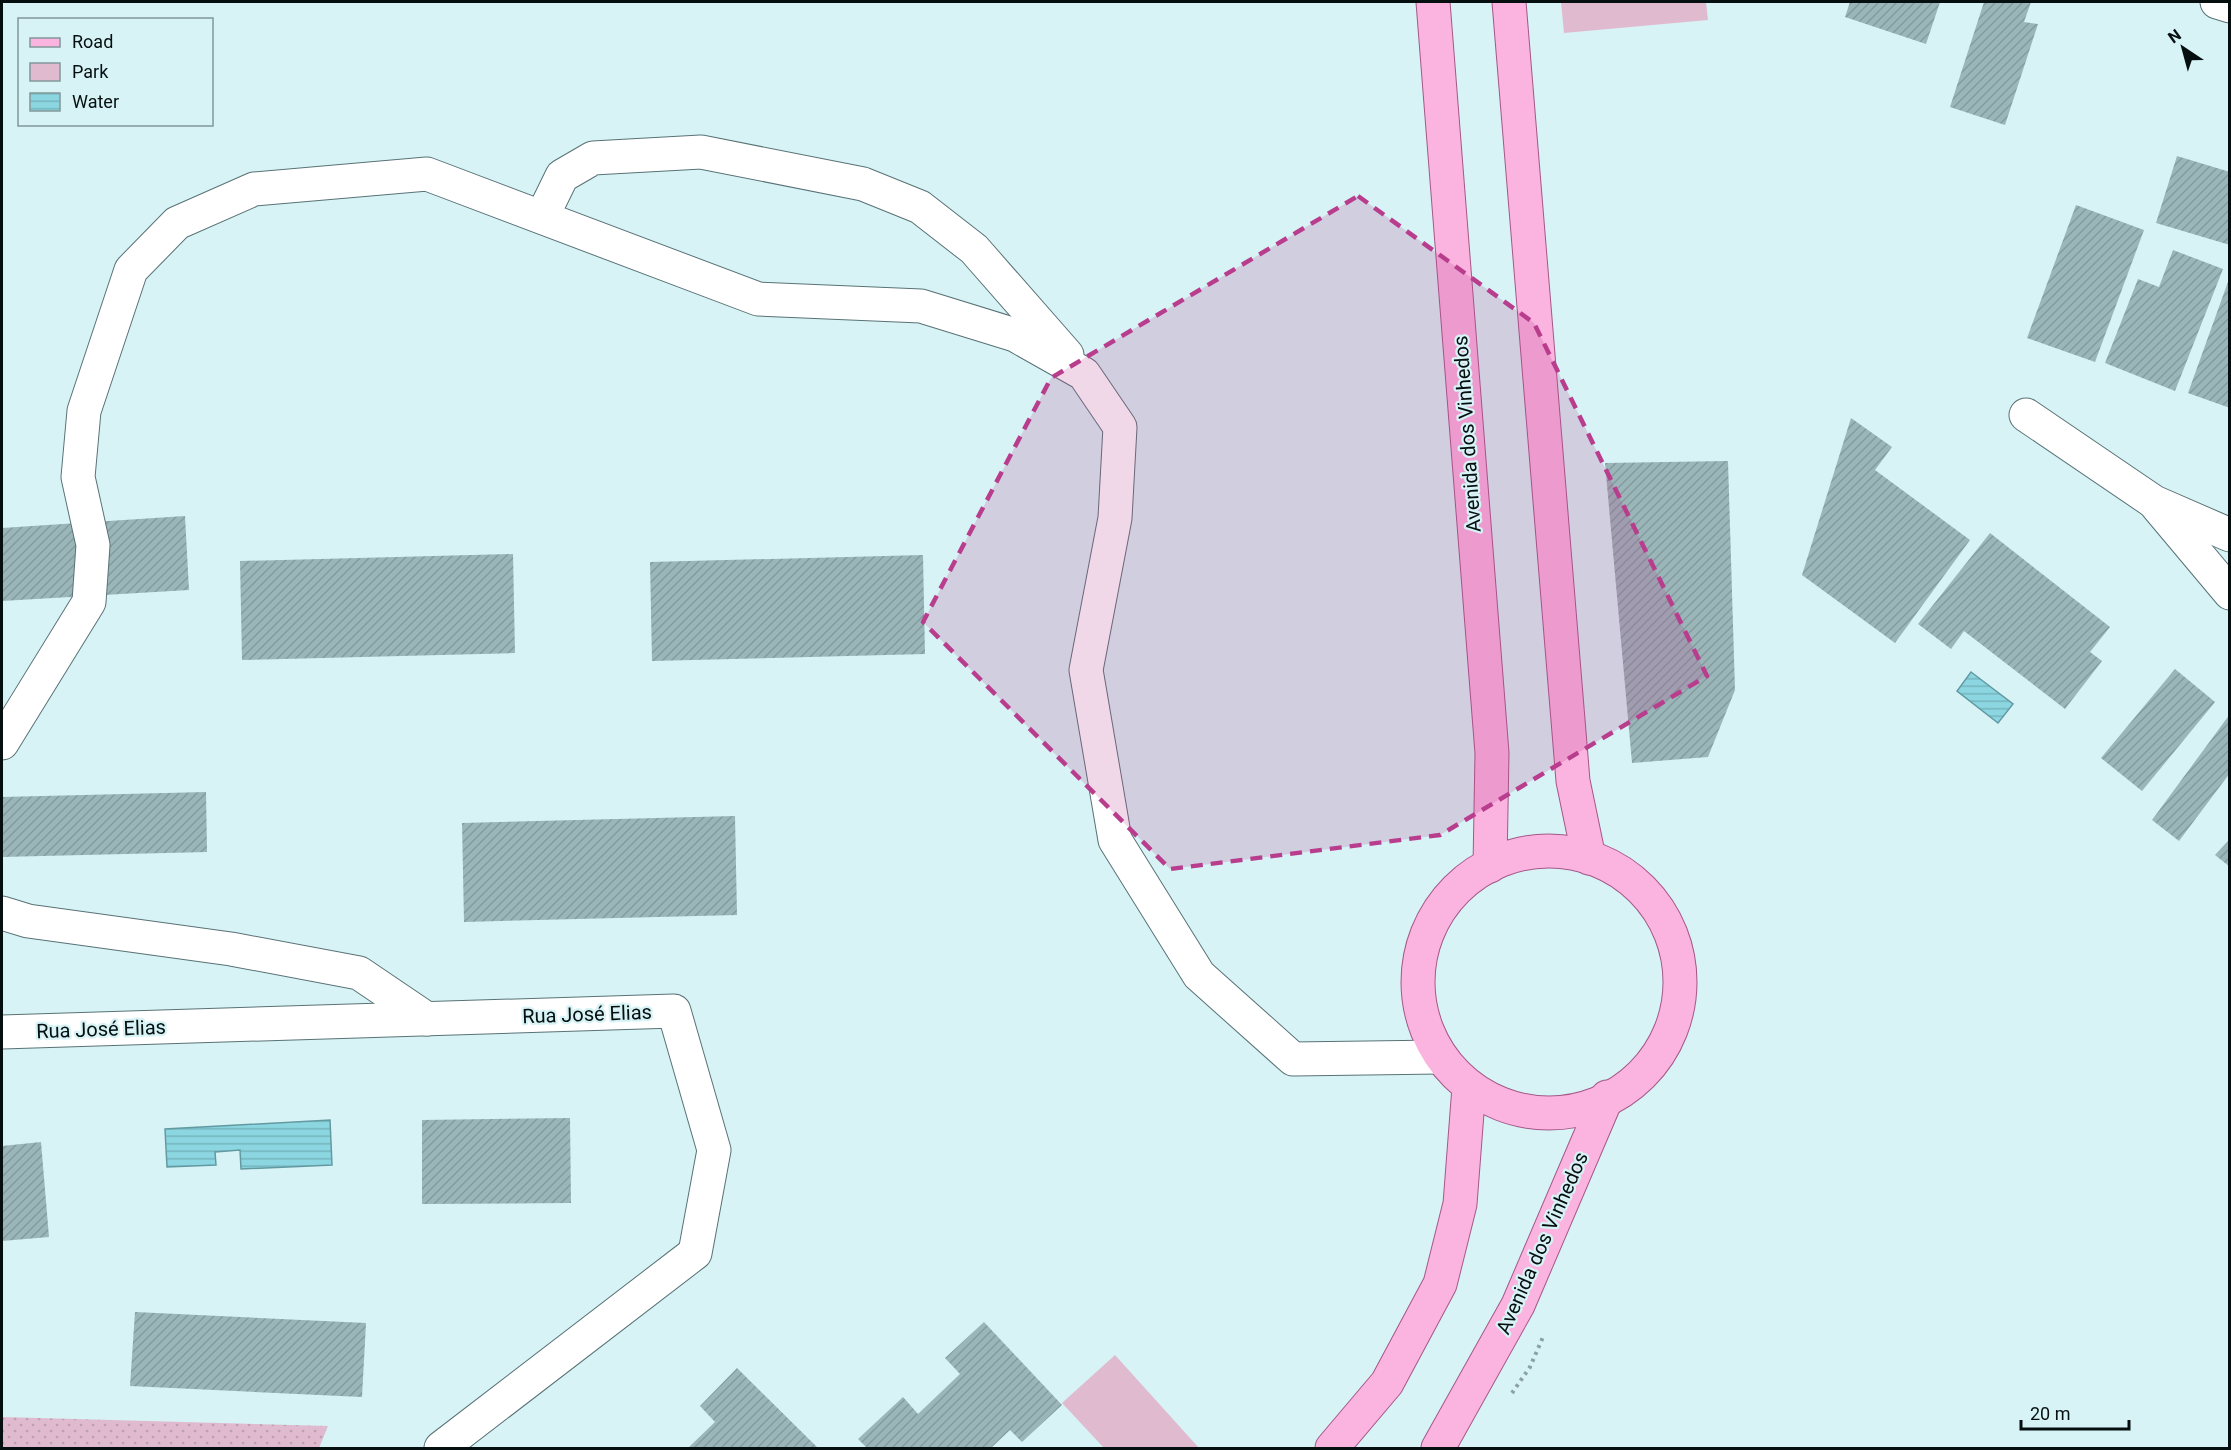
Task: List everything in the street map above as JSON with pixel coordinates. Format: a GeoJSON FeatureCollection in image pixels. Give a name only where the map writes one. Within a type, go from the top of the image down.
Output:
{"type":"FeatureCollection","features":[{"type":"Feature","properties":{"kind":"main road","name":"Avenida dos Vinhedos"},"geometry":{"type":"LineString","coordinates":[[1433,2],[1492,753],[1490,866]]}},
{"type":"Feature","properties":{"kind":"main road"},"geometry":{"type":"LineString","coordinates":[[1509,2],[1573,781],[1589,858]]}},
{"type":"Feature","properties":{"kind":"main road"},"geometry":{"type":"LineString","coordinates":[[1564,851],[1589,858],[1607,863],[1644,889],[1669,926],[1681,970],[1677,1014],[1658,1055],[1626,1088],[1589,1107],[1547,1113],[1506,1107],[1469,1087],[1440,1057],[1422,1019],[1418,977],[1426,936],[1446,899],[1478,871],[1519,854],[1564,851]]}},
{"type":"Feature","properties":{"kind":"main road"},"geometry":{"type":"LineString","coordinates":[[1332,1449],[1388,1383],[1440,1284],[1460,1204],[1469,1087]]}},
{"type":"Feature","properties":{"kind":"main road","name":"Avenida dos Vinhedos"},"geometry":{"type":"LineString","coordinates":[[1438,1449],[1518,1305],[1607,1097]]}},
{"type":"Feature","properties":{"kind":"street"},"geometry":{"type":"LineString","coordinates":[[2217,2],[2229,6]]}},
{"type":"Feature","properties":{"kind":"street"},"geometry":{"type":"LineString","coordinates":[[542,217],[562,176],[593,158],[700,152],[863,183],[920,207],[974,249],[1084,374],[1120,427],[1114,518],[1086,670],[1115,840],[1199,975],[1293,1059],[1440,1057]]}},
{"type":"Feature","properties":{"kind":"street"},"geometry":{"type":"LineString","coordinates":[[2,743],[89,602],[93,545],[78,477],[84,411],[131,270],[177,223],[254,189],[427,174],[758,299],[921,306],[1015,334],[1084,374]]}},
{"type":"Feature","properties":{"kind":"street"},"geometry":{"type":"LineString","coordinates":[[2026,415],[2154,502],[2229,535]]}},
{"type":"Feature","properties":{"kind":"street"},"geometry":{"type":"LineString","coordinates":[[2154,502],[2229,593]]}},
{"type":"Feature","properties":{"kind":"street"},"geometry":{"type":"LineString","coordinates":[[2,913],[28,921],[231,950],[359,973],[427,1019]]}},
{"type":"Feature","properties":{"kind":"street","name":"Rua José Elias"},"geometry":{"type":"LineString","coordinates":[[2,1032],[674,1011],[714,1150],[694,1253],[441,1449]]}},
{"type":"Feature","properties":{"kind":"highlighted area"},"geometry":{"type":"Polygon","coordinates":[[[1358,196],[1534,323],[1707,676],[1440,835],[1170,869],[923,622],[1051,378],[1358,196]]]}},
{"type":"Feature","properties":{"kind":"green space"},"geometry":{"type":"Polygon","coordinates":[[[1561,2],[1706,2],[1708,20],[1564,33],[1561,2]]]}},
{"type":"Feature","properties":{"kind":"green space"},"geometry":{"type":"Polygon","coordinates":[[[1115,1355],[1199,1448],[1104,1448],[1062,1403],[1115,1355]]]}},
{"type":"Feature","properties":{"kind":"green space"},"geometry":{"type":"Polygon","coordinates":[[[2,1417],[328,1426],[319,1448],[2,1448],[2,1417]]]}},
{"type":"Feature","properties":{"kind":"water"},"geometry":{"type":"Polygon","coordinates":[[[1971,672],[2013,704],[1998,723],[1957,691],[1971,672]]]}},
{"type":"Feature","properties":{"kind":"water"},"geometry":{"type":"Polygon","coordinates":[[[330,1120],[332,1165],[241,1169],[240,1150],[215,1152],[216,1165],[167,1167],[165,1129],[330,1120]]]}},
{"type":"Feature","properties":{"kind":"building"},"geometry":{"type":"Polygon","coordinates":[[[1850,2],[1940,2],[1926,44],[1845,17],[1850,2]]]}},
{"type":"Feature","properties":{"kind":"building"},"geometry":{"type":"Polygon","coordinates":[[[1984,2],[2031,2],[2024,22],[2038,24],[2005,125],[1950,107],[1984,2]]]}},
{"type":"Feature","properties":{"kind":"building"},"geometry":{"type":"Polygon","coordinates":[[[2177,156],[2230,172],[2230,245],[2156,223],[2177,156]]]}},
{"type":"Feature","properties":{"kind":"building"},"geometry":{"type":"Polygon","coordinates":[[[2076,205],[2144,230],[2095,362],[2027,338],[2076,205]]]}},
{"type":"Feature","properties":{"kind":"building"},"geometry":{"type":"Polygon","coordinates":[[[2173,250],[2223,269],[2175,391],[2105,363],[2138,279],[2159,287],[2173,250]]]}},
{"type":"Feature","properties":{"kind":"building"},"geometry":{"type":"Polygon","coordinates":[[[2230,279],[2230,408],[2188,393],[2230,279]]]}},
{"type":"Feature","properties":{"kind":"building"},"geometry":{"type":"Polygon","coordinates":[[[1851,418],[1892,447],[1875,470],[1970,540],[1895,643],[1802,575],[1851,418]]]}},
{"type":"Feature","properties":{"kind":"building"},"geometry":{"type":"Polygon","coordinates":[[[1728,461],[1735,690],[1708,757],[1632,763],[1605,463],[1728,461]]]}},
{"type":"Feature","properties":{"kind":"building"},"geometry":{"type":"Polygon","coordinates":[[[185,516],[189,590],[2,601],[2,528],[185,516]]]}},
{"type":"Feature","properties":{"kind":"building"},"geometry":{"type":"Polygon","coordinates":[[[1990,533],[2110,627],[2090,652],[2102,661],[2065,709],[1964,631],[1951,649],[1918,624],[1990,533]]]}},
{"type":"Feature","properties":{"kind":"building"},"geometry":{"type":"Polygon","coordinates":[[[513,554],[515,653],[242,660],[240,561],[513,554]]]}},
{"type":"Feature","properties":{"kind":"building"},"geometry":{"type":"Polygon","coordinates":[[[923,555],[925,654],[652,661],[650,562],[923,555]]]}},
{"type":"Feature","properties":{"kind":"building"},"geometry":{"type":"Polygon","coordinates":[[[2175,669],[2215,702],[2142,791],[2101,758],[2175,669]]]}},
{"type":"Feature","properties":{"kind":"building"},"geometry":{"type":"Polygon","coordinates":[[[2230,714],[2230,773],[2179,841],[2152,820],[2230,714]]]}},
{"type":"Feature","properties":{"kind":"building"},"geometry":{"type":"Polygon","coordinates":[[[206,792],[207,852],[2,857],[2,797],[206,792]]]}},
{"type":"Feature","properties":{"kind":"building"},"geometry":{"type":"Polygon","coordinates":[[[735,816],[737,915],[464,922],[462,823],[735,816]]]}},
{"type":"Feature","properties":{"kind":"building"},"geometry":{"type":"Polygon","coordinates":[[[2230,839],[2230,867],[2215,855],[2230,839]]]}},
{"type":"Feature","properties":{"kind":"building"},"geometry":{"type":"Polygon","coordinates":[[[570,1118],[571,1203],[422,1204],[422,1120],[570,1118]]]}},
{"type":"Feature","properties":{"kind":"building"},"geometry":{"type":"Polygon","coordinates":[[[41,1142],[49,1237],[2,1241],[2,1146],[41,1142]]]}},
{"type":"Feature","properties":{"kind":"building"},"geometry":{"type":"Polygon","coordinates":[[[135,1312],[366,1323],[362,1397],[130,1386],[135,1312]]]}},
{"type":"Feature","properties":{"kind":"building"},"geometry":{"type":"Polygon","coordinates":[[[984,1322],[1062,1405],[1022,1442],[1010,1430],[991,1448],[867,1448],[858,1439],[903,1397],[918,1414],[960,1374],[945,1358],[984,1322]]]}},
{"type":"Feature","properties":{"kind":"building"},"geometry":{"type":"Polygon","coordinates":[[[737,1368],[818,1448],[688,1448],[715,1422],[700,1406],[737,1368]]]}}]}
